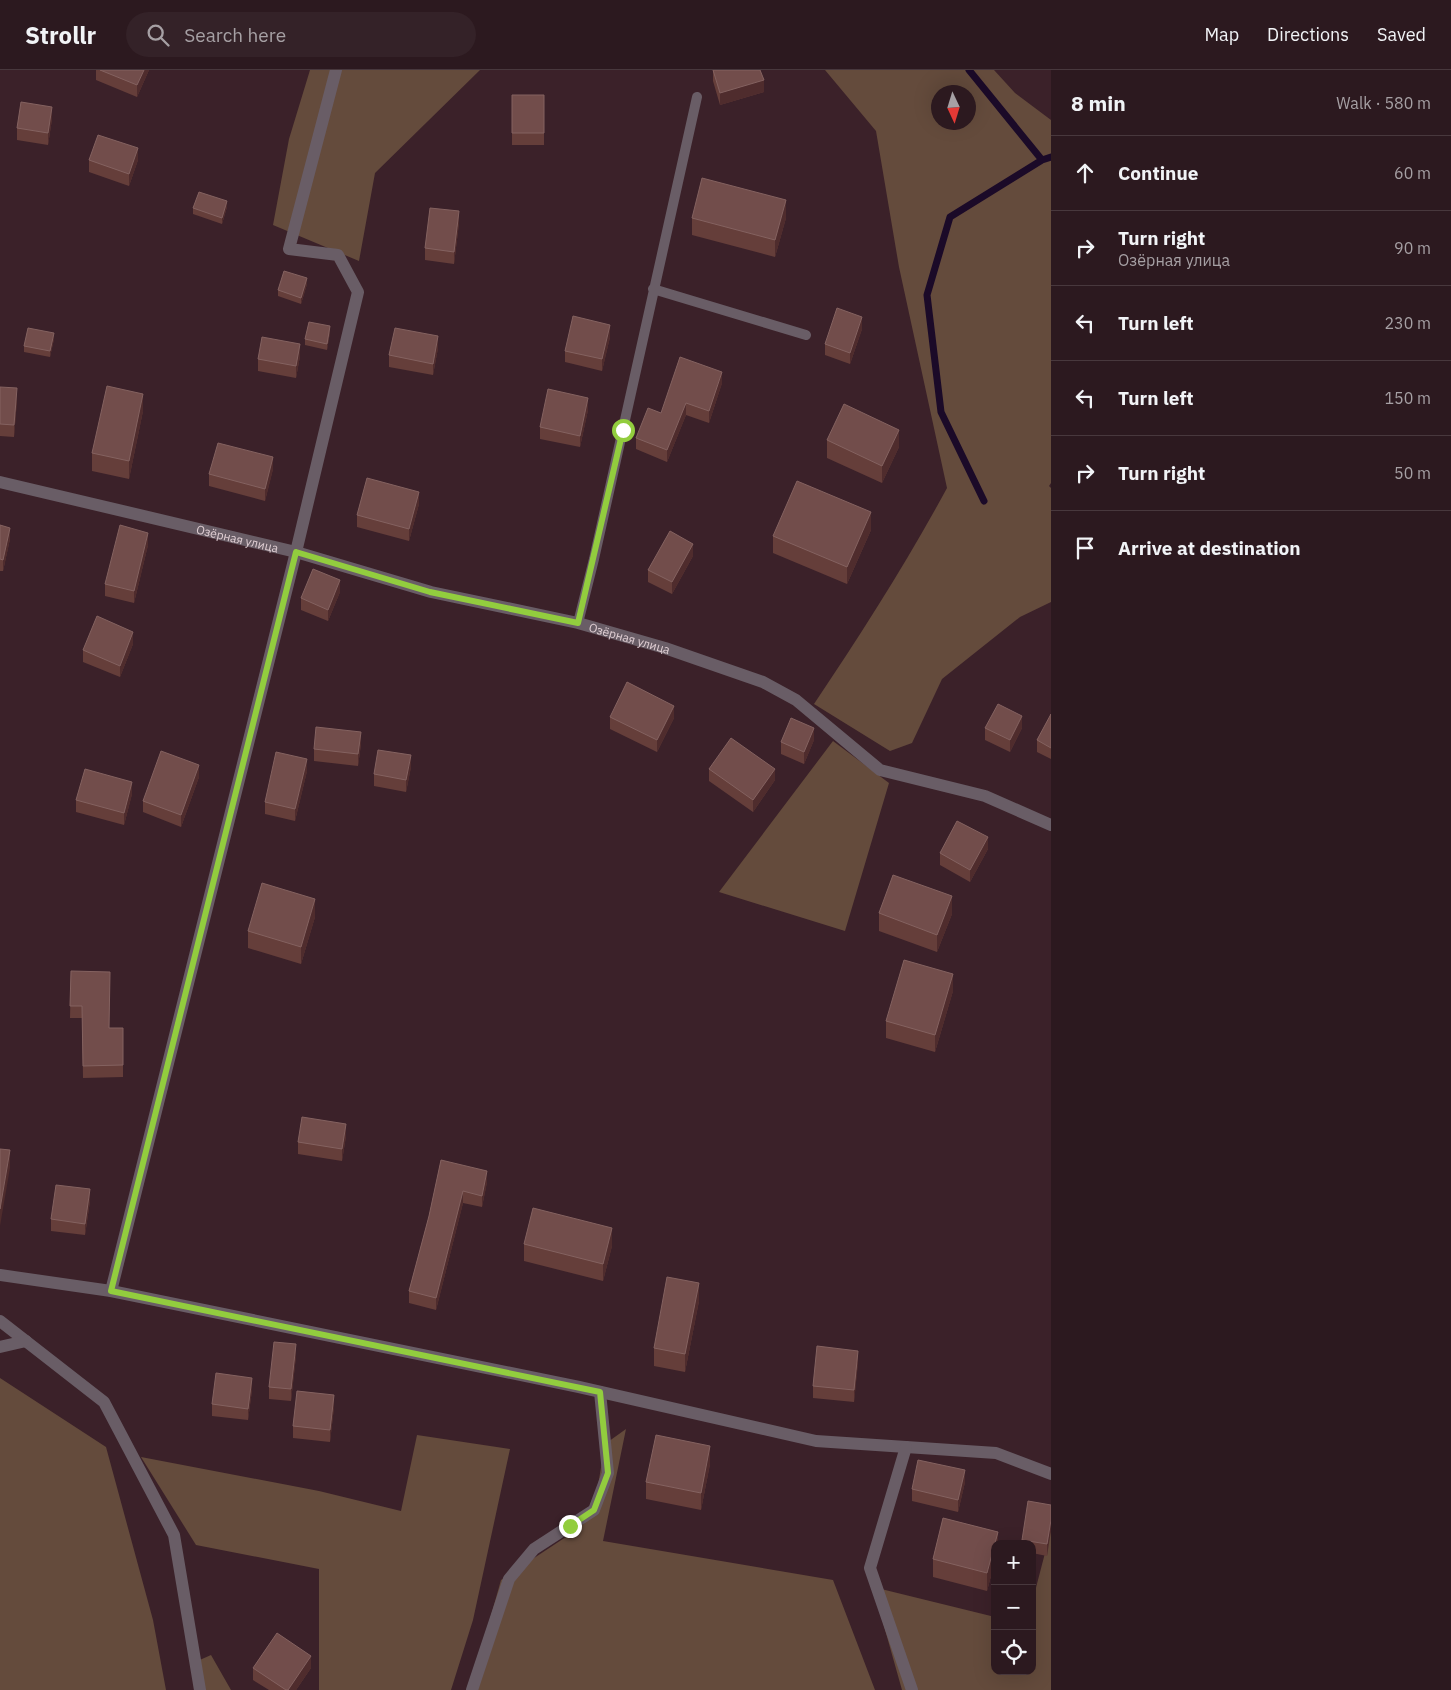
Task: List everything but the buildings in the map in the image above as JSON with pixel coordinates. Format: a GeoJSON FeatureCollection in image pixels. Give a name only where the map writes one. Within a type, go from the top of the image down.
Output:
{"type":"FeatureCollection","features":[{"type":"Feature","properties":{"kind":"street"},"geometry":{"type":"LineString","coordinates":[[111,1291],[296,552],[358,292],[338,255],[288,250],[336,70]]}},
{"type":"Feature","properties":{"kind":"street","name":"Озёрная улица"},"geometry":{"type":"LineString","coordinates":[[0,482],[296,552],[430,592],[578,623],[665,648],[763,682],[796,700],[880,770],[985,796],[1051,825]]}},
{"type":"Feature","properties":{"kind":"street"},"geometry":{"type":"LineString","coordinates":[[0,1275],[111,1291],[600,1392],[816,1441],[996,1453],[1051,1474]]}},
{"type":"Feature","properties":{"kind":"street"},"geometry":{"type":"LineString","coordinates":[[0,1321],[104,1402],[174,1535],[200,1690]]}},
{"type":"Feature","properties":{"kind":"street"},"geometry":{"type":"LineString","coordinates":[[0,1347],[26,1341]]}},
{"type":"Feature","properties":{"kind":"street"},"geometry":{"type":"LineString","coordinates":[[472,1690],[509,1579],[534,1549],[594,1510],[608,1473],[600,1392]]}},
{"type":"Feature","properties":{"kind":"street"},"geometry":{"type":"LineString","coordinates":[[906,1447],[870,1568],[912,1690]]}},
{"type":"Feature","properties":{"kind":"lane"},"geometry":{"type":"LineString","coordinates":[[578,623],[697,96]]}},
{"type":"Feature","properties":{"kind":"lane"},"geometry":{"type":"LineString","coordinates":[[653,289],[806,335]]}},
{"type":"Feature","properties":{"kind":"shaded area"},"geometry":{"type":"Polygon","coordinates":[[[310,70],[480,70],[375,173],[359,261],[273,225],[289,139],[310,70]]]}},
{"type":"Feature","properties":{"kind":"shaded area"},"geometry":{"type":"Polygon","coordinates":[[[825,70],[994,70],[1015,93],[1051,120],[1051,483],[1049,486],[1051,488],[1051,602],[1020,617],[942,679],[912,743],[890,751],[814,704],[883,598],[947,488],[899,267],[876,131],[825,70]]]}},
{"type":"Feature","properties":{"kind":"shaded area"},"geometry":{"type":"Polygon","coordinates":[[[833,741],[889,783],[845,931],[719,892],[833,741]]]}},
{"type":"Feature","properties":{"kind":"shaded area"},"geometry":{"type":"Polygon","coordinates":[[[0,1378],[106,1447],[153,1620],[166,1690],[0,1690],[0,1378]]]}},
{"type":"Feature","properties":{"kind":"shaded area"},"geometry":{"type":"Polygon","coordinates":[[[626,1429],[603,1541],[833,1580],[875,1690],[470,1690],[501,1580],[581,1527],[595,1503],[605,1444],[626,1429]]]}},
{"type":"Feature","properties":{"kind":"shaded area"},"geometry":{"type":"Polygon","coordinates":[[[417,1435],[510,1449],[473,1620],[451,1690],[319,1690],[319,1569],[196,1545],[141,1457],[319,1491],[401,1511],[417,1435]]]}},
{"type":"Feature","properties":{"kind":"shaded area"},"geometry":{"type":"Polygon","coordinates":[[[1051,1530],[1051,1690],[902,1690],[873,1587],[991,1616],[991,1675],[1036,1675],[1036,1588],[1051,1530]]]}},
{"type":"Feature","properties":{"kind":"shaded area"},"geometry":{"type":"Polygon","coordinates":[[[211,1655],[231,1690],[194,1690],[193,1663],[211,1655]]]}},
{"type":"Feature","properties":{"kind":"waterway"},"geometry":{"type":"LineString","coordinates":[[969,70],[1042,160],[1051,157]]}},
{"type":"Feature","properties":{"kind":"waterway"},"geometry":{"type":"LineString","coordinates":[[984,501],[941,412],[927,295],[950,217],[1042,160]]}},
{"type":"Feature","properties":{"kind":"route"},"geometry":{"type":"LineString","coordinates":[[570,1526],[594,1510],[608,1473],[600,1392],[111,1291],[296,552],[430,592],[578,623],[623,430]]}}]}
